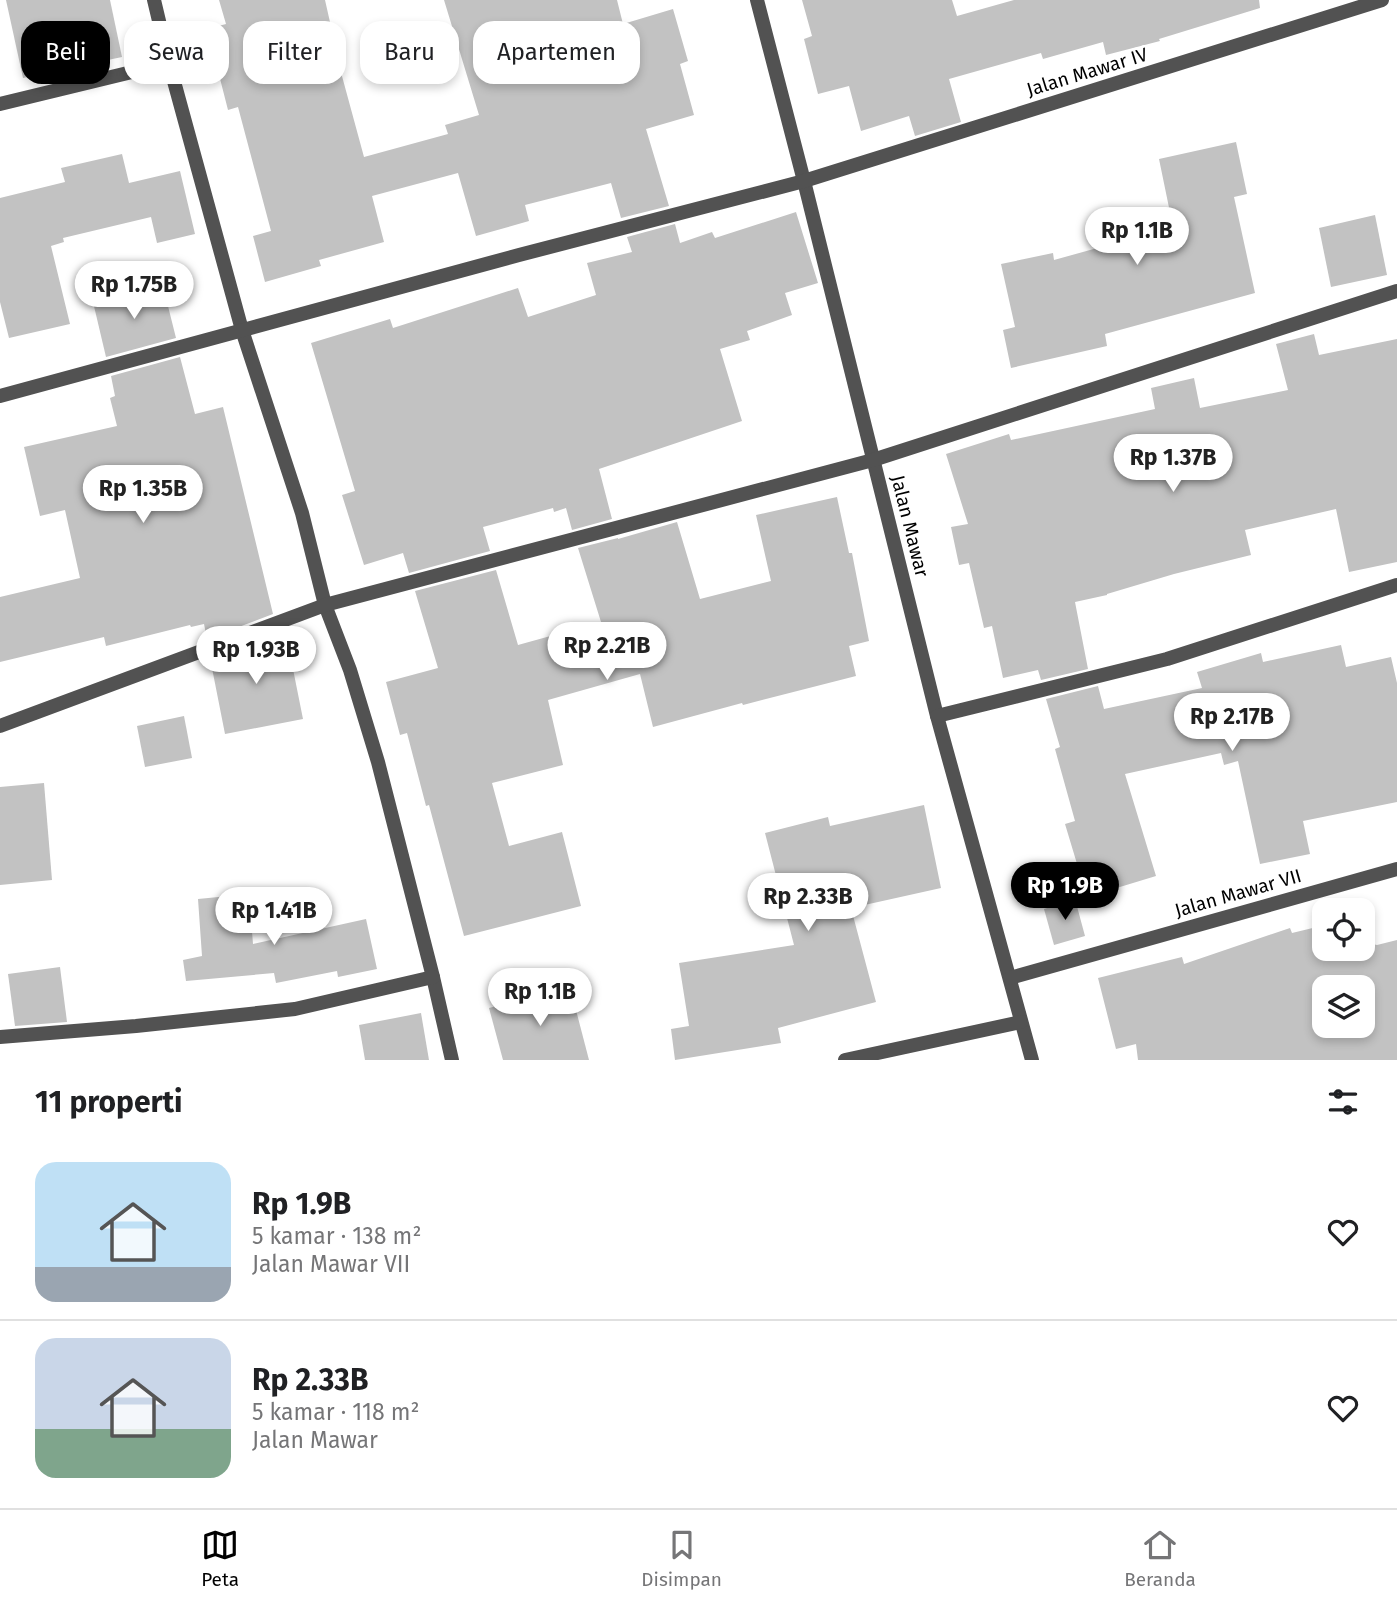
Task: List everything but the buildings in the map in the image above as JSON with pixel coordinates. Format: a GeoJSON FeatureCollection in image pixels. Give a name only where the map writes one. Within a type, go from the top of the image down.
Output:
{"type":"FeatureCollection","features":[{"type":"Feature","properties":{"kind":"street"},"geometry":{"type":"LineString","coordinates":[[154,0],[159,21]]}},
{"type":"Feature","properties":{"kind":"street","name":"Jalan Mawar"},"geometry":{"type":"LineString","coordinates":[[757,0],[937,716],[1032,1060]]}},
{"type":"Feature","properties":{"kind":"street","name":"Jalan Mawar IV"},"geometry":{"type":"LineString","coordinates":[[0,396],[519,255],[804,181],[1382,0]]}},
{"type":"Feature","properties":{"kind":"street"},"geometry":{"type":"LineString","coordinates":[[0,104],[124,74]]}},
{"type":"Feature","properties":{"kind":"street"},"geometry":{"type":"LineString","coordinates":[[175,84],[242,330],[302,513],[325,605],[350,670],[378,762],[452,1060]]}},
{"type":"Feature","properties":{"kind":"street"},"geometry":{"type":"LineString","coordinates":[[0,726],[325,605],[873,460],[1397,291]]}},
{"type":"Feature","properties":{"kind":"street"},"geometry":{"type":"LineString","coordinates":[[937,716],[1167,659],[1397,585]]}},
{"type":"Feature","properties":{"kind":"street","name":"Jalan Mawar VII"},"geometry":{"type":"LineString","coordinates":[[1010,978],[1397,869]]}},
{"type":"Feature","properties":{"kind":"street"},"geometry":{"type":"LineString","coordinates":[[0,1037],[295,1009],[433,976]]}},
{"type":"Feature","properties":{"kind":"street"},"geometry":{"type":"LineString","coordinates":[[845,1060],[1021,1022]]}}]}
